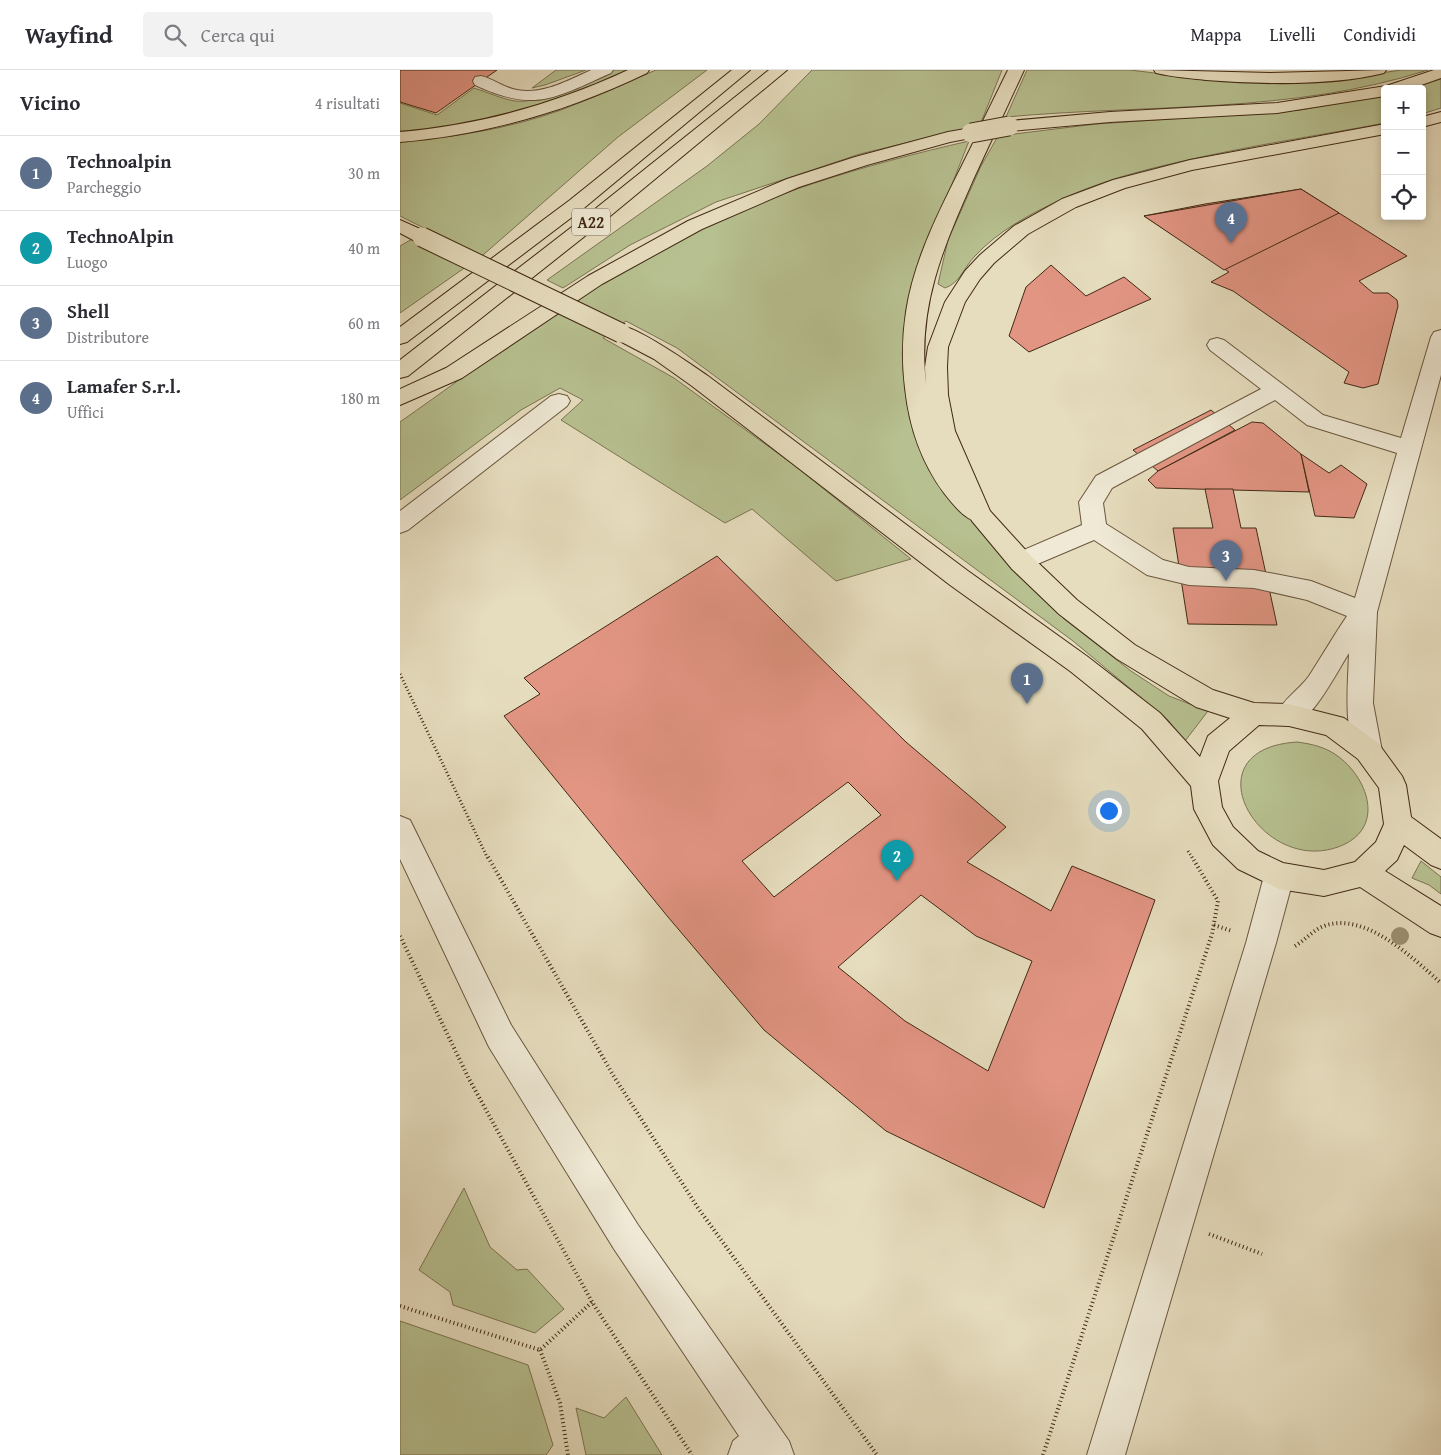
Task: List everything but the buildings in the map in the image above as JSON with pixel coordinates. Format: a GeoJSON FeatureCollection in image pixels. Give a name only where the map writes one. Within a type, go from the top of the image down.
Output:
{"type":"FeatureCollection","features":[{"type":"Feature","properties":{"kind":"main road"},"geometry":{"type":"LineString","coordinates":[[400,137],[427,136],[474,127],[559,106],[608,87],[641,70]]}},
{"type":"Feature","properties":{"kind":"main road","name":"A22"},"geometry":{"type":"LineString","coordinates":[[400,337],[577,204],[742,70]]}},
{"type":"Feature","properties":{"kind":"main road","name":"A22"},"geometry":{"type":"LineString","coordinates":[[400,371],[610,207],[778,70]]}},
{"type":"Feature","properties":{"kind":"main road"},"geometry":{"type":"LineString","coordinates":[[1016,70],[931,253],[916,306],[912,340],[913,371],[919,408],[928,442],[954,489],[980,515],[1021,562],[1068,607],[1126,652],[1205,699],[1254,714],[1289,715],[1334,726],[1368,751],[1392,785],[1398,824],[1387,851],[1364,873],[1324,883],[1279,876],[1248,860],[1223,836],[1208,809],[1204,781],[1218,744],[1254,714]]}},
{"type":"Feature","properties":{"kind":"main road"},"geometry":{"type":"LineString","coordinates":[[1162,70],[1195,75],[1259,79],[1325,77],[1378,70]]}},
{"type":"Feature","properties":{"kind":"main road"},"geometry":{"type":"LineString","coordinates":[[1405,85],[1441,73]]}},
{"type":"Feature","properties":{"kind":"main road"},"geometry":{"type":"LineString","coordinates":[[400,398],[454,373],[595,280],[695,226],[810,178],[910,147],[1009,126],[1110,117],[1277,108],[1381,92]]}},
{"type":"Feature","properties":{"kind":"main road"},"geometry":{"type":"LineString","coordinates":[[1426,121],[1441,117]]}},
{"type":"Feature","properties":{"kind":"main road"},"geometry":{"type":"LineString","coordinates":[[980,515],[944,431],[937,395],[936,367],[938,347],[955,302],[972,275],[998,248],[1021,230],[1069,203],[1119,184],[1190,165],[1381,131]]}},
{"type":"Feature","properties":{"kind":"main road"},"geometry":{"type":"LineString","coordinates":[[400,226],[661,354],[700,381],[959,578],[1079,664],[1151,721],[1204,781]]}},
{"type":"Feature","properties":{"kind":"main road"},"geometry":{"type":"LineString","coordinates":[[1398,824],[1441,856]]}},
{"type":"Feature","properties":{"kind":"main road"},"geometry":{"type":"LineString","coordinates":[[1364,873],[1441,923]]}},
{"type":"Feature","properties":{"kind":"street"},"geometry":{"type":"LineString","coordinates":[[481,81],[510,93],[524,96],[543,94],[605,70]]}},
{"type":"Feature","properties":{"kind":"street"},"geometry":{"type":"LineString","coordinates":[[1368,751],[1360,704],[1364,612],[1410,450],[1437,365],[1441,337]]}},
{"type":"Feature","properties":{"kind":"street"},"geometry":{"type":"LineString","coordinates":[[1217,345],[1315,420],[1410,450]]}},
{"type":"Feature","properties":{"kind":"street"},"geometry":{"type":"LineString","coordinates":[[1095,529],[1091,502],[1104,482],[1277,390]]}},
{"type":"Feature","properties":{"kind":"street"},"geometry":{"type":"LineString","coordinates":[[400,524],[559,401]]}},
{"type":"Feature","properties":{"kind":"street"},"geometry":{"type":"LineString","coordinates":[[1021,562],[1095,529]]}},
{"type":"Feature","properties":{"kind":"street"},"geometry":{"type":"LineString","coordinates":[[1095,529],[1156,568],[1189,576],[1254,579],[1311,591],[1364,612]]}},
{"type":"Feature","properties":{"kind":"street"},"geometry":{"type":"LineString","coordinates":[[1289,715],[1317,684],[1336,652],[1364,612]]}},
{"type":"Feature","properties":{"kind":"street"},"geometry":{"type":"LineString","coordinates":[[400,829],[500,1036],[762,1450]]}},
{"type":"Feature","properties":{"kind":"street"},"geometry":{"type":"LineString","coordinates":[[1106,1455],[1261,943],[1279,876]]}},
{"type":"Feature","properties":{"kind":"path"},"geometry":{"type":"LineString","coordinates":[[400,674],[492,866],[613,1075],[698,1208],[877,1455]]}},
{"type":"Feature","properties":{"kind":"path"},"geometry":{"type":"LineString","coordinates":[[1043,1455],[1214,924],[1218,901],[1188,851]]}},
{"type":"Feature","properties":{"kind":"path"},"geometry":{"type":"LineString","coordinates":[[1214,924],[1261,943],[1292,948],[1324,926],[1339,923],[1360,926],[1387,938],[1441,983]]}},
{"type":"Feature","properties":{"kind":"path"},"geometry":{"type":"LineString","coordinates":[[400,936],[469,1080],[592,1302],[692,1455]]}},
{"type":"Feature","properties":{"kind":"path"},"geometry":{"type":"LineString","coordinates":[[1176,1222],[1262,1254]]}},
{"type":"Feature","properties":{"kind":"path"},"geometry":{"type":"LineString","coordinates":[[540,1350],[592,1302]]}},
{"type":"Feature","properties":{"kind":"path"},"geometry":{"type":"LineString","coordinates":[[400,1306],[540,1350]]}},
{"type":"Feature","properties":{"kind":"path"},"geometry":{"type":"LineString","coordinates":[[540,1350],[560,1403],[568,1455]]}},
{"type":"Feature","properties":{"kind":"green space"},"geometry":{"type":"Polygon","coordinates":[[[556,70],[586,70],[532,88],[556,70]]]}},
{"type":"Feature","properties":{"kind":"green space"},"geometry":{"type":"Polygon","coordinates":[[[614,70],[629,70],[547,103],[488,120],[429,130],[400,131],[400,103],[437,115],[474,88],[510,100],[526,101],[565,91],[614,70]]]}},
{"type":"Feature","properties":{"kind":"green space"},"geometry":{"type":"Polygon","coordinates":[[[656,70],[707,70],[618,137],[483,255],[400,313],[400,246],[428,230],[400,216],[400,141],[461,135],[522,122],[573,105],[656,70]]]}},
{"type":"Feature","properties":{"kind":"green space"},"geometry":{"type":"Polygon","coordinates":[[[812,70],[1002,70],[980,125],[860,154],[716,202],[630,245],[563,288],[547,280],[707,166],[759,124],[812,70]]]}},
{"type":"Feature","properties":{"kind":"green space"},"geometry":{"type":"Polygon","coordinates":[[[1027,70],[1130,70],[1195,78],[1354,77],[1401,70],[1428,70],[1377,84],[1325,94],[1272,101],[1006,117],[1027,70]]]}},
{"type":"Feature","properties":{"kind":"green space"},"geometry":{"type":"Polygon","coordinates":[[[1441,79],[1441,108],[1426,113],[1426,85],[1422,85],[1441,79]]]}},
{"type":"Feature","properties":{"kind":"green space"},"geometry":{"type":"Polygon","coordinates":[[[1381,96],[1381,124],[1205,156],[1149,169],[1074,194],[1037,211],[1004,231],[971,260],[958,279],[950,286],[945,288],[938,284],[948,240],[981,166],[998,136],[1096,124],[1300,110],[1381,96]]]}},
{"type":"Feature","properties":{"kind":"green space"},"geometry":{"type":"Polygon","coordinates":[[[969,141],[947,197],[914,339],[975,523],[999,554],[1064,619],[1131,671],[1169,696],[1208,711],[1185,741],[1168,720],[1073,641],[677,348],[626,321],[603,338],[674,378],[794,465],[911,559],[836,581],[752,509],[725,523],[561,420],[583,400],[560,388],[521,410],[400,500],[400,422],[563,307],[630,265],[738,211],[852,171],[969,141]]]}},
{"type":"Feature","properties":{"kind":"green space"},"geometry":{"type":"Polygon","coordinates":[[[1297,742],[1319,746],[1339,757],[1359,779],[1365,792],[1368,805],[1367,817],[1362,829],[1353,839],[1338,847],[1309,851],[1283,843],[1261,828],[1247,808],[1241,786],[1246,765],[1264,750],[1297,742]]]}},
{"type":"Feature","properties":{"kind":"green space"},"geometry":{"type":"Polygon","coordinates":[[[1421,861],[1441,877],[1441,894],[1429,885],[1412,878],[1421,861]]]}},
{"type":"Feature","properties":{"kind":"green space"},"geometry":{"type":"Polygon","coordinates":[[[464,1188],[490,1247],[517,1270],[527,1269],[564,1309],[535,1333],[453,1305],[450,1292],[419,1270],[464,1188]]]}},
{"type":"Feature","properties":{"kind":"green space"},"geometry":{"type":"Polygon","coordinates":[[[400,1321],[528,1365],[553,1445],[546,1455],[400,1455],[400,1321]]]}},
{"type":"Feature","properties":{"kind":"green space"},"geometry":{"type":"Polygon","coordinates":[[[626,1397],[662,1455],[586,1455],[576,1408],[604,1418],[626,1397]]]}},
{"type":"Feature","properties":{"kind":"place","name":"Lamafer S.r.l."},"geometry":{"type":"Point","coordinates":[1231,243]}},
{"type":"Feature","properties":{"kind":"place","name":"Shell"},"geometry":{"type":"Point","coordinates":[1226,581]}},
{"type":"Feature","properties":{"kind":"place","name":"Technoalpin"},"geometry":{"type":"Point","coordinates":[1027,704]}},
{"type":"Feature","properties":{"kind":"place","name":"TechnoAlpin"},"geometry":{"type":"Point","coordinates":[897,881]}}]}
